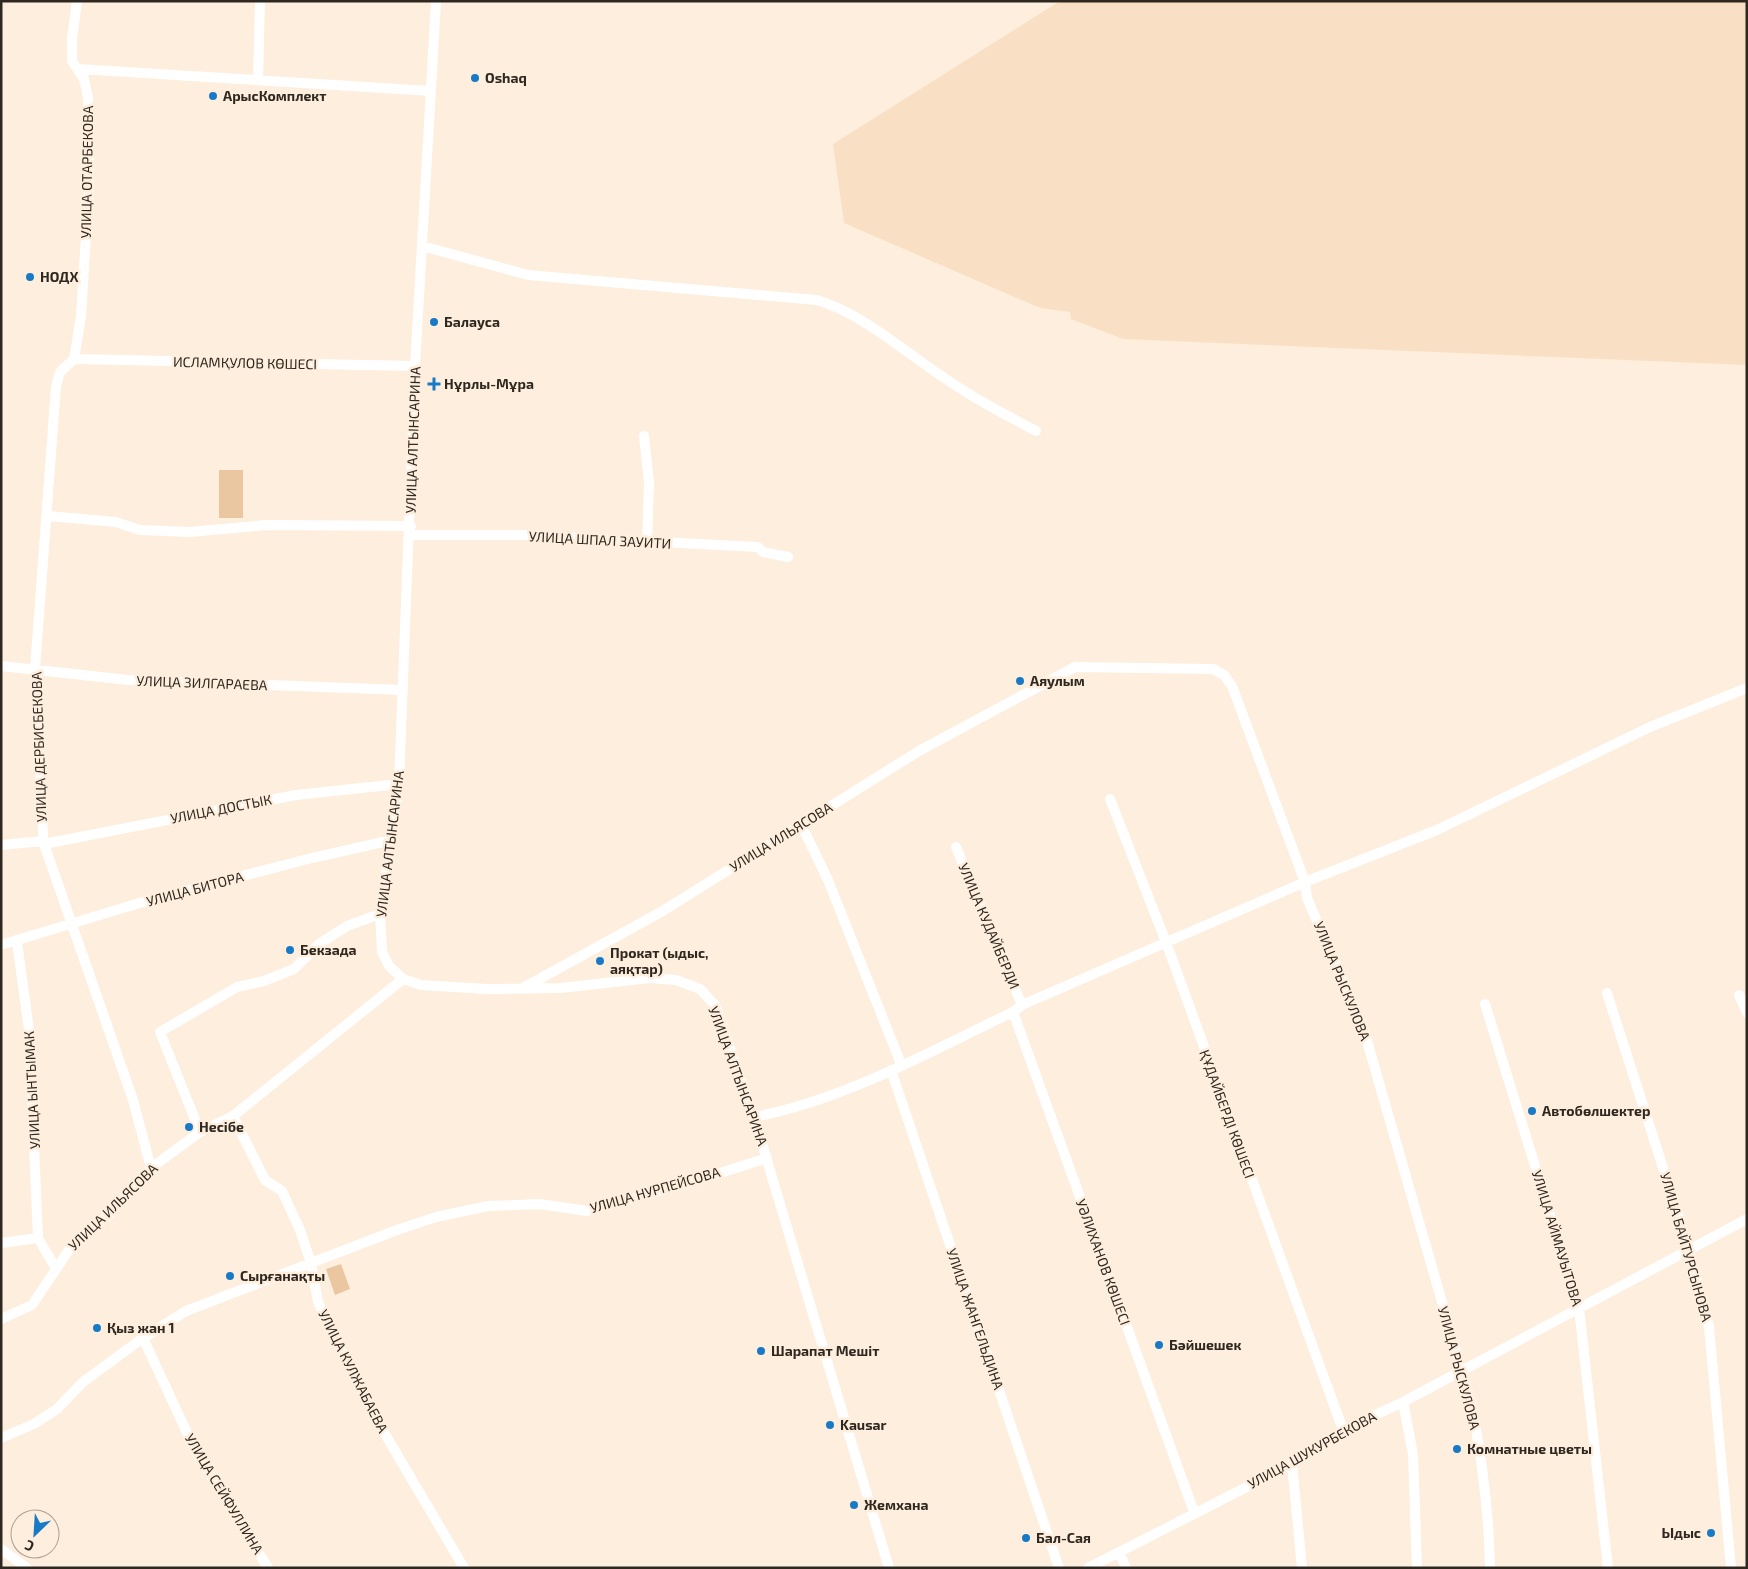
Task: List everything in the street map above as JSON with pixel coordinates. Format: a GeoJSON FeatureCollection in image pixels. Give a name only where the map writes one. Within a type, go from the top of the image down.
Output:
{"type":"FeatureCollection","features":[{"type":"Feature","properties":{"kind":"street","name":"УЛИЦА ОТАРБЕКОВА"},"geometry":{"type":"LineString","coordinates":[[74,359],[81,316],[89,179],[88,98],[84,79],[72,61],[72,39],[77,1]]}},
{"type":"Feature","properties":{"kind":"street"},"geometry":{"type":"LineString","coordinates":[[258,79],[260,1]]}},
{"type":"Feature","properties":{"kind":"street","name":"УЛИЦА АЛТЫНСАРИНА"},"geometry":{"type":"LineString","coordinates":[[436,1],[415,366],[399,784],[380,914],[382,952],[389,966],[403,978],[421,985],[487,989],[561,988],[650,978],[676,980],[700,989],[715,1005],[767,1158],[888,1568]]}},
{"type":"Feature","properties":{"kind":"street"},"geometry":{"type":"LineString","coordinates":[[79,69],[431,91]]}},
{"type":"Feature","properties":{"kind":"street"},"geometry":{"type":"LineString","coordinates":[[422,246],[528,275],[817,300],[839,307],[863,320],[979,402],[1036,431]]}},
{"type":"Feature","properties":{"kind":"street","name":"ИСЛАМҚУЛОВ КӨШЕСІ"},"geometry":{"type":"LineString","coordinates":[[74,359],[415,366]]}},
{"type":"Feature","properties":{"kind":"street","name":"УЛИЦА ДЕРБИСБЕКОВА"},"geometry":{"type":"LineString","coordinates":[[74,359],[60,372],[56,386],[48,516],[35,669],[44,842],[133,1100],[151,1168]]}},
{"type":"Feature","properties":{"kind":"street"},"geometry":{"type":"LineString","coordinates":[[644,436],[650,483],[647,543]]}},
{"type":"Feature","properties":{"kind":"street","name":"УЛИЦА ШПАЛ ЗАУИТИ"},"geometry":{"type":"LineString","coordinates":[[48,516],[116,522],[140,530],[190,532],[266,525],[410,530],[758,547],[763,552],[788,557]]}},
{"type":"Feature","properties":{"kind":"street","name":"УЛИЦА ЗИЛГАРАЕВА"},"geometry":{"type":"LineString","coordinates":[[1,666],[128,680],[403,690]]}},
{"type":"Feature","properties":{"kind":"street","name":"УЛИЦА РЫСКУЛОВА"},"geometry":{"type":"LineString","coordinates":[[1040,684],[1075,667],[1214,669],[1224,675],[1232,686],[1305,882],[1307,898],[1363,1028],[1461,1370],[1479,1442],[1489,1529],[1490,1568]]}},
{"type":"Feature","properties":{"kind":"street","name":"УЛИЦА ИЛЬЯСОВА"},"geometry":{"type":"LineString","coordinates":[[522,989],[661,912],[919,751],[1040,684]]}},
{"type":"Feature","properties":{"kind":"street"},"geometry":{"type":"LineString","coordinates":[[754,1117],[785,1111],[891,1070],[1013,1012],[1022,1005],[1305,882],[1437,830],[1650,727],[1747,688]]}},
{"type":"Feature","properties":{"kind":"street","name":"УЛИЦА ДОСТЫК"},"geometry":{"type":"LineString","coordinates":[[1,845],[44,842],[296,795],[399,784]]}},
{"type":"Feature","properties":{"kind":"street","name":"ҚҰДАЙБЕРДІ КӨШЕСІ"},"geometry":{"type":"LineString","coordinates":[[1110,799],[1166,942],[1343,1430]]}},
{"type":"Feature","properties":{"kind":"street"},"geometry":{"type":"LineString","coordinates":[[801,824],[828,880],[901,1064]]}},
{"type":"Feature","properties":{"kind":"street","name":"УЛИЦА БИТОРА"},"geometry":{"type":"LineString","coordinates":[[1,945],[17,942],[146,901],[303,860],[392,840]]}},
{"type":"Feature","properties":{"kind":"street","name":"УЛИЦА КУДАЙБЕРДИ"},"geometry":{"type":"LineString","coordinates":[[956,847],[1022,1005]]}},
{"type":"Feature","properties":{"kind":"street"},"geometry":{"type":"LineString","coordinates":[[200,1132],[160,1032],[237,986],[264,981],[294,969],[319,944],[347,926],[380,914]]}},
{"type":"Feature","properties":{"kind":"street","name":"УЛИЦА ЫНТЫМАК"},"geometry":{"type":"LineString","coordinates":[[17,942],[29,1030],[38,1238]]}},
{"type":"Feature","properties":{"kind":"street","name":"УЛИЦА ИЛЬЯСОВА"},"geometry":{"type":"LineString","coordinates":[[1,1319],[32,1305],[55,1267],[75,1241],[108,1216],[151,1168],[200,1132],[233,1116],[403,978]]}},
{"type":"Feature","properties":{"kind":"street","name":"УЛИЦА БАЙТУРСЫНОВА"},"geometry":{"type":"LineString","coordinates":[[1607,993],[1689,1249],[1709,1328],[1731,1568]]}},
{"type":"Feature","properties":{"kind":"street"},"geometry":{"type":"LineString","coordinates":[[1739,995],[1747,1013]]}},
{"type":"Feature","properties":{"kind":"street","name":"УЛИЦА АЙМАУЫТОВА"},"geometry":{"type":"LineString","coordinates":[[1486,1004],[1579,1308],[1608,1568]]}},
{"type":"Feature","properties":{"kind":"street","name":"УӘЛИХАНОВ КӨШЕСІ"},"geometry":{"type":"LineString","coordinates":[[1013,1012],[1194,1512]]}},
{"type":"Feature","properties":{"kind":"street","name":"УЛИЦА ЖАНГЕЛЬДИНА"},"geometry":{"type":"LineString","coordinates":[[891,1070],[1059,1568]]}},
{"type":"Feature","properties":{"kind":"street","name":"УЛИЦА КУЛЖАБАЕВА"},"geometry":{"type":"LineString","coordinates":[[233,1116],[265,1180],[282,1191],[300,1230],[311,1264],[318,1302],[351,1370],[385,1434],[464,1568]]}},
{"type":"Feature","properties":{"kind":"street","name":"УЛИЦА НУРПЕЙСОВА"},"geometry":{"type":"LineString","coordinates":[[1,1438],[34,1424],[57,1409],[83,1382],[143,1338],[186,1311],[436,1217],[488,1206],[540,1204],[587,1211],[689,1183],[767,1158]]}},
{"type":"Feature","properties":{"kind":"street","name":"УЛИЦА ШУКУРБЕКОВА"},"geometry":{"type":"LineString","coordinates":[[1088,1568],[1194,1512],[1292,1464],[1343,1430],[1403,1402],[1747,1220]]}},
{"type":"Feature","properties":{"kind":"street"},"geometry":{"type":"LineString","coordinates":[[1,1243],[38,1238],[55,1267]]}},
{"type":"Feature","properties":{"kind":"street","name":"УЛИЦА СЕЙФУЛЛИНА"},"geometry":{"type":"LineString","coordinates":[[143,1338],[196,1452],[268,1568]]}},
{"type":"Feature","properties":{"kind":"street"},"geometry":{"type":"LineString","coordinates":[[1403,1402],[1413,1454],[1417,1568]]}},
{"type":"Feature","properties":{"kind":"street"},"geometry":{"type":"LineString","coordinates":[[1292,1464],[1302,1568]]}},
{"type":"Feature","properties":{"kind":"street"},"geometry":{"type":"LineString","coordinates":[[1,1549],[27,1568]]}},
{"type":"Feature","properties":{"kind":"street"},"geometry":{"type":"LineString","coordinates":[[1119,1552],[1126,1568]]}},
{"type":"Feature","properties":{"kind":"shaded area"},"geometry":{"type":"Polygon","coordinates":[[[1060,1],[1747,1],[1747,365],[1123,339],[1071,319],[1070,312],[1040,308],[844,223],[833,144],[1060,1]]]}},
{"type":"Feature","properties":{"kind":"shaded area"},"geometry":{"type":"Polygon","coordinates":[[[219,470],[243,470],[243,518],[219,518],[219,470]]]}},
{"type":"Feature","properties":{"kind":"shaded area"},"geometry":{"type":"Polygon","coordinates":[[[341,1264],[350,1289],[335,1295],[326,1269],[341,1264]]]}},
{"type":"Feature","properties":{"kind":"place","name":"Oshaq"},"geometry":{"type":"Point","coordinates":[475,78]}},
{"type":"Feature","properties":{"kind":"place","name":"АрысКомплект"},"geometry":{"type":"Point","coordinates":[213,96]}},
{"type":"Feature","properties":{"kind":"place","name":"НОДХ"},"geometry":{"type":"Point","coordinates":[30,277]}},
{"type":"Feature","properties":{"kind":"place","name":"Балауса"},"geometry":{"type":"Point","coordinates":[434,322]}},
{"type":"Feature","properties":{"kind":"place","name":"Нұрлы-Мұра"},"geometry":{"type":"Point","coordinates":[434,384]}},
{"type":"Feature","properties":{"kind":"place","name":"Аяулым"},"geometry":{"type":"Point","coordinates":[1020,681]}},
{"type":"Feature","properties":{"kind":"place","name":"Бекзада"},"geometry":{"type":"Point","coordinates":[290,950]}},
{"type":"Feature","properties":{"kind":"place","name":"Прокат (ыдыс, аяқтар)"},"geometry":{"type":"Point","coordinates":[600,961]}},
{"type":"Feature","properties":{"kind":"place","name":"Автобөлшектер"},"geometry":{"type":"Point","coordinates":[1532,1111]}},
{"type":"Feature","properties":{"kind":"place","name":"Несібе"},"geometry":{"type":"Point","coordinates":[189,1127]}},
{"type":"Feature","properties":{"kind":"place","name":"Сырғанақты"},"geometry":{"type":"Point","coordinates":[230,1276]}},
{"type":"Feature","properties":{"kind":"place","name":"Қыз жан 1"},"geometry":{"type":"Point","coordinates":[97,1328]}},
{"type":"Feature","properties":{"kind":"place","name":"Бәйшешек"},"geometry":{"type":"Point","coordinates":[1159,1345]}},
{"type":"Feature","properties":{"kind":"place","name":"Шарапат Мешіт"},"geometry":{"type":"Point","coordinates":[761,1351]}},
{"type":"Feature","properties":{"kind":"place","name":"Kausar"},"geometry":{"type":"Point","coordinates":[830,1425]}},
{"type":"Feature","properties":{"kind":"place","name":"Комнатные цветы"},"geometry":{"type":"Point","coordinates":[1457,1449]}},
{"type":"Feature","properties":{"kind":"place","name":"Жемхана"},"geometry":{"type":"Point","coordinates":[854,1505]}},
{"type":"Feature","properties":{"kind":"place","name":"Ыдыс"},"geometry":{"type":"Point","coordinates":[1711,1533]}},
{"type":"Feature","properties":{"kind":"place","name":"Бал-Сая"},"geometry":{"type":"Point","coordinates":[1026,1538]}}]}
